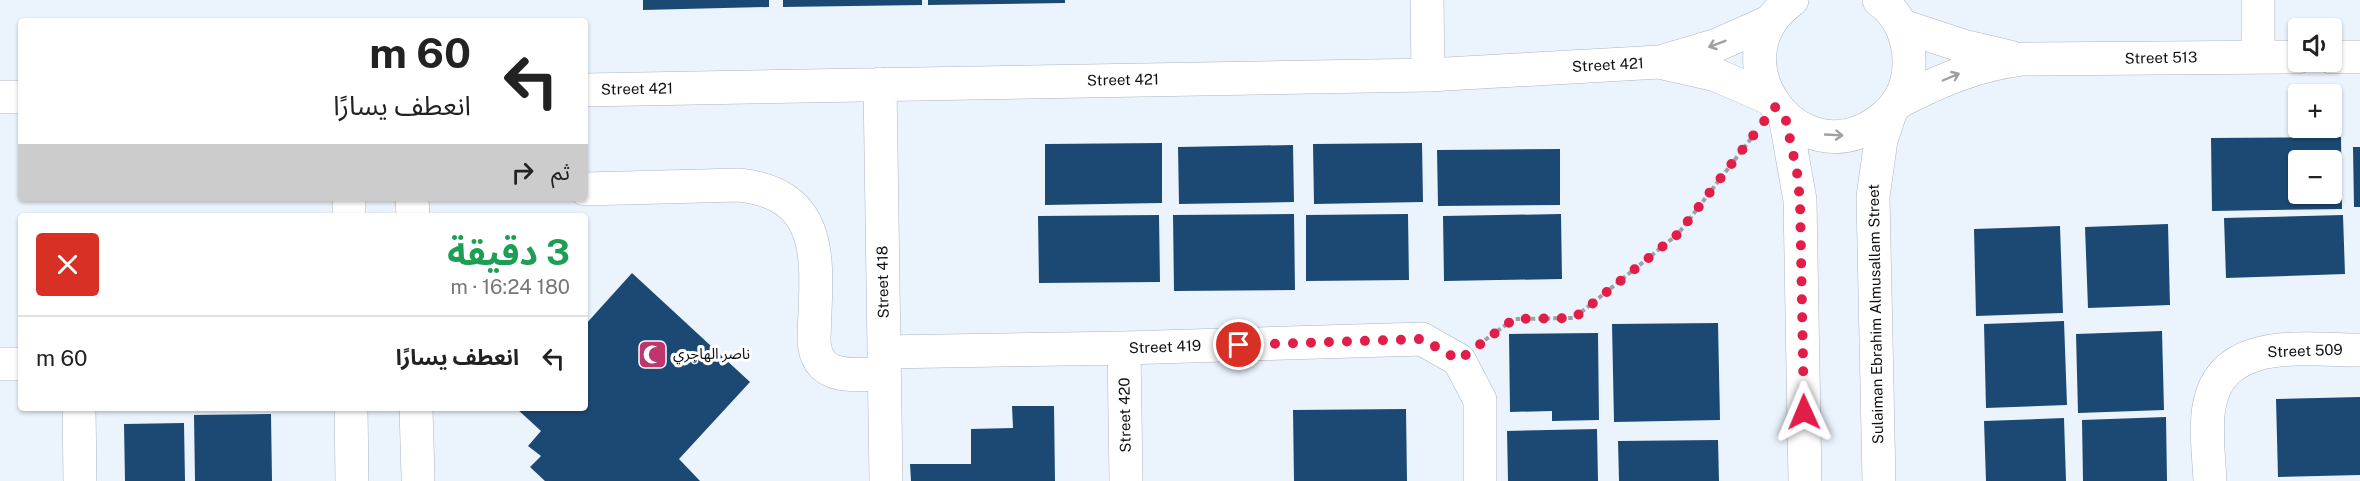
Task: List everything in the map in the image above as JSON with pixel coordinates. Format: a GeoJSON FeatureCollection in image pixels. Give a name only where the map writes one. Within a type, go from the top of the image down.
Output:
{"type":"FeatureCollection","features":[{"type":"Feature","properties":{"kind":"street"},"geometry":{"type":"LineString","coordinates":[[1426,0],[1428,75]]}},
{"type":"Feature","properties":{"kind":"street"},"geometry":{"type":"LineString","coordinates":[[2258,0],[2258,57]]}},
{"type":"Feature","properties":{"kind":"street"},"geometry":{"type":"LineString","coordinates":[[1782,7],[1761,46],[1760,73],[1776,107],[1797,172],[1800,200],[1805,481]]}},
{"type":"Feature","properties":{"kind":"street","name":"Street 421"},"geometry":{"type":"LineString","coordinates":[[588,90],[1428,75],[1660,62],[1717,45],[1782,7]]}},
{"type":"Feature","properties":{"kind":"street","name":"Street 513"},"geometry":{"type":"LineString","coordinates":[[1888,8],[1963,46],[2024,59]]}},
{"type":"Feature","properties":{"kind":"street","name":"Sulaiman Ebrahim Almusallam Street"},"geometry":{"type":"LineString","coordinates":[[1878,481],[1873,197],[1881,140],[1909,77],[1910,51],[1888,8]]}},
{"type":"Feature","properties":{"kind":"street","name":"Street 513"},"geometry":{"type":"LineString","coordinates":[[1894,107],[1960,73],[1991,63],[2024,59],[2288,57]]}},
{"type":"Feature","properties":{"kind":"street"},"geometry":{"type":"LineString","coordinates":[[2342,57],[2360,57]]}},
{"type":"Feature","properties":{"kind":"street","name":"Street 421"},"geometry":{"type":"LineString","coordinates":[[1660,62],[1716,75],[1776,107],[1795,125],[1819,134],[1844,136],[1869,128],[1894,107]]}},
{"type":"Feature","properties":{"kind":"street","name":"Street 418"},"geometry":{"type":"LineString","coordinates":[[880,84],[886,481]]}},
{"type":"Feature","properties":{"kind":"street"},"geometry":{"type":"LineString","coordinates":[[0,98],[18,97]]}},
{"type":"Feature","properties":{"kind":"street","name":"Street 419"},"geometry":{"type":"LineString","coordinates":[[588,189],[756,187],[773,192],[788,202],[800,214],[809,230],[814,246],[815,352],[819,361],[827,369],[836,373],[884,363],[1124,348],[1422,339],[1459,360]]}},
{"type":"Feature","properties":{"kind":"street","name":"Street 420"},"geometry":{"type":"LineString","coordinates":[[1124,348],[1126,481]]}},
{"type":"Feature","properties":{"kind":"street","name":"Street 509"},"geometry":{"type":"LineString","coordinates":[[2210,481],[2208,410],[2214,389],[2226,371],[2238,361],[2265,351],[2360,350]]}},
{"type":"Feature","properties":{"kind":"street"},"geometry":{"type":"LineString","coordinates":[[1459,360],[1480,400],[1480,481]]}},
{"type":"Feature","properties":{"kind":"street"},"geometry":{"type":"LineString","coordinates":[[0,364],[18,364]]}},
{"type":"Feature","properties":{"kind":"street"},"geometry":{"type":"LineString","coordinates":[[80,411],[80,481]]}},
{"type":"Feature","properties":{"kind":"street"},"geometry":{"type":"LineString","coordinates":[[351,411],[352,481]]}},
{"type":"Feature","properties":{"kind":"street"},"geometry":{"type":"LineString","coordinates":[[416,411],[418,477]]}},
{"type":"Feature","properties":{"kind":"path"},"geometry":{"type":"LineString","coordinates":[[1459,360],[1514,319],[1574,318],[1678,234],[1776,107]]}},
{"type":"Feature","properties":{"kind":"building"},"geometry":{"type":"Polygon","coordinates":[[[643,0],[769,0],[769,7],[643,10],[643,0]]]}},
{"type":"Feature","properties":{"kind":"building"},"geometry":{"type":"Polygon","coordinates":[[[783,0],[922,0],[922,5],[783,7],[783,0]]]}},
{"type":"Feature","properties":{"kind":"building"},"geometry":{"type":"Polygon","coordinates":[[[928,0],[1065,0],[1065,3],[928,5],[928,0]]]}},
{"type":"Feature","properties":{"kind":"building"},"geometry":{"type":"Polygon","coordinates":[[[2211,138],[2341,138],[2341,150],[2288,150],[2288,204],[2342,204],[2342,209],[2212,211],[2211,138]]]}},
{"type":"Feature","properties":{"kind":"building"},"geometry":{"type":"Polygon","coordinates":[[[1162,143],[1162,203],[1045,205],[1045,144],[1162,143]]]}},
{"type":"Feature","properties":{"kind":"building"},"geometry":{"type":"Polygon","coordinates":[[[1422,143],[1423,202],[1314,204],[1313,144],[1422,143]]]}},
{"type":"Feature","properties":{"kind":"building"},"geometry":{"type":"Polygon","coordinates":[[[1293,145],[1294,202],[1179,204],[1178,147],[1293,145]]]}},
{"type":"Feature","properties":{"kind":"building"},"geometry":{"type":"Polygon","coordinates":[[[2353,147],[2360,147],[2360,207],[2354,207],[2353,147]]]}},
{"type":"Feature","properties":{"kind":"building"},"geometry":{"type":"Polygon","coordinates":[[[1560,149],[1560,205],[1438,206],[1437,150],[1560,149]]]}},
{"type":"Feature","properties":{"kind":"building"},"geometry":{"type":"Polygon","coordinates":[[[1294,214],[1295,290],[1174,291],[1173,215],[1294,214]]]}},
{"type":"Feature","properties":{"kind":"building"},"geometry":{"type":"Polygon","coordinates":[[[1408,214],[1409,280],[1306,281],[1306,215],[1408,214]]]}},
{"type":"Feature","properties":{"kind":"building"},"geometry":{"type":"Polygon","coordinates":[[[1561,214],[1562,279],[1444,281],[1443,216],[1561,214]]]}},
{"type":"Feature","properties":{"kind":"building"},"geometry":{"type":"Polygon","coordinates":[[[1159,215],[1160,282],[1039,283],[1038,216],[1159,215]]]}},
{"type":"Feature","properties":{"kind":"building"},"geometry":{"type":"Polygon","coordinates":[[[2343,215],[2345,274],[2226,278],[2224,218],[2343,215]]]}},
{"type":"Feature","properties":{"kind":"building"},"geometry":{"type":"Polygon","coordinates":[[[2168,224],[2170,305],[2088,308],[2085,227],[2168,224]]]}},
{"type":"Feature","properties":{"kind":"building"},"geometry":{"type":"Polygon","coordinates":[[[2060,226],[2063,313],[1976,316],[1974,229],[2060,226]]]}},
{"type":"Feature","properties":{"kind":"building","name":"ناصر الهاجري"},"geometry":{"type":"Polygon","coordinates":[[[632,273],[750,382],[679,459],[700,481],[545,481],[530,467],[541,456],[528,446],[541,431],[519,411],[588,411],[588,322],[632,273]]]}},
{"type":"Feature","properties":{"kind":"building"},"geometry":{"type":"Polygon","coordinates":[[[2064,321],[2067,405],[1986,408],[1984,324],[2064,321]]]}},
{"type":"Feature","properties":{"kind":"building"},"geometry":{"type":"Polygon","coordinates":[[[1718,323],[1720,420],[1614,422],[1612,324],[1718,323]]]}},
{"type":"Feature","properties":{"kind":"building"},"geometry":{"type":"Polygon","coordinates":[[[2162,331],[2164,410],[2078,413],[2076,334],[2162,331]]]}},
{"type":"Feature","properties":{"kind":"building"},"geometry":{"type":"Polygon","coordinates":[[[1598,333],[1599,420],[1552,421],[1552,411],[1510,412],[1509,334],[1598,333]]]}},
{"type":"Feature","properties":{"kind":"building"},"geometry":{"type":"Polygon","coordinates":[[[2360,397],[2360,475],[2278,477],[2276,399],[2360,397]]]}},
{"type":"Feature","properties":{"kind":"building"},"geometry":{"type":"Polygon","coordinates":[[[1012,406],[1054,406],[1055,481],[911,481],[910,464],[971,464],[971,429],[1013,428],[1012,406]]]}},
{"type":"Feature","properties":{"kind":"building"},"geometry":{"type":"Polygon","coordinates":[[[1406,409],[1407,481],[1294,481],[1293,410],[1406,409]]]}},
{"type":"Feature","properties":{"kind":"building"},"geometry":{"type":"Polygon","coordinates":[[[271,414],[272,481],[195,481],[194,415],[271,414]]]}},
{"type":"Feature","properties":{"kind":"building"},"geometry":{"type":"Polygon","coordinates":[[[2166,417],[2167,481],[2083,481],[2082,420],[2166,417]]]}},
{"type":"Feature","properties":{"kind":"building"},"geometry":{"type":"Polygon","coordinates":[[[2064,418],[2066,481],[1986,481],[1984,421],[2064,418]]]}},
{"type":"Feature","properties":{"kind":"building"},"geometry":{"type":"Polygon","coordinates":[[[184,423],[185,481],[125,481],[124,424],[184,423]]]}},
{"type":"Feature","properties":{"kind":"building"},"geometry":{"type":"Polygon","coordinates":[[[1597,429],[1598,481],[1508,481],[1507,431],[1597,429]]]}},
{"type":"Feature","properties":{"kind":"building"},"geometry":{"type":"Polygon","coordinates":[[[1718,440],[1719,481],[1619,481],[1618,441],[1718,440]]]}},
{"type":"Feature","properties":{"kind":"place","name":"ناصر الهاجري"},"geometry":{"type":"Point","coordinates":[652,354]}},
{"type":"Feature","properties":{"kind":"route"},"geometry":{"type":"LineString","coordinates":[[1239,345],[1422,339],[1459,360],[1514,319],[1574,318],[1678,234],[1775,107],[1785,116],[1797,172],[1800,200],[1804,412]]}}]}
